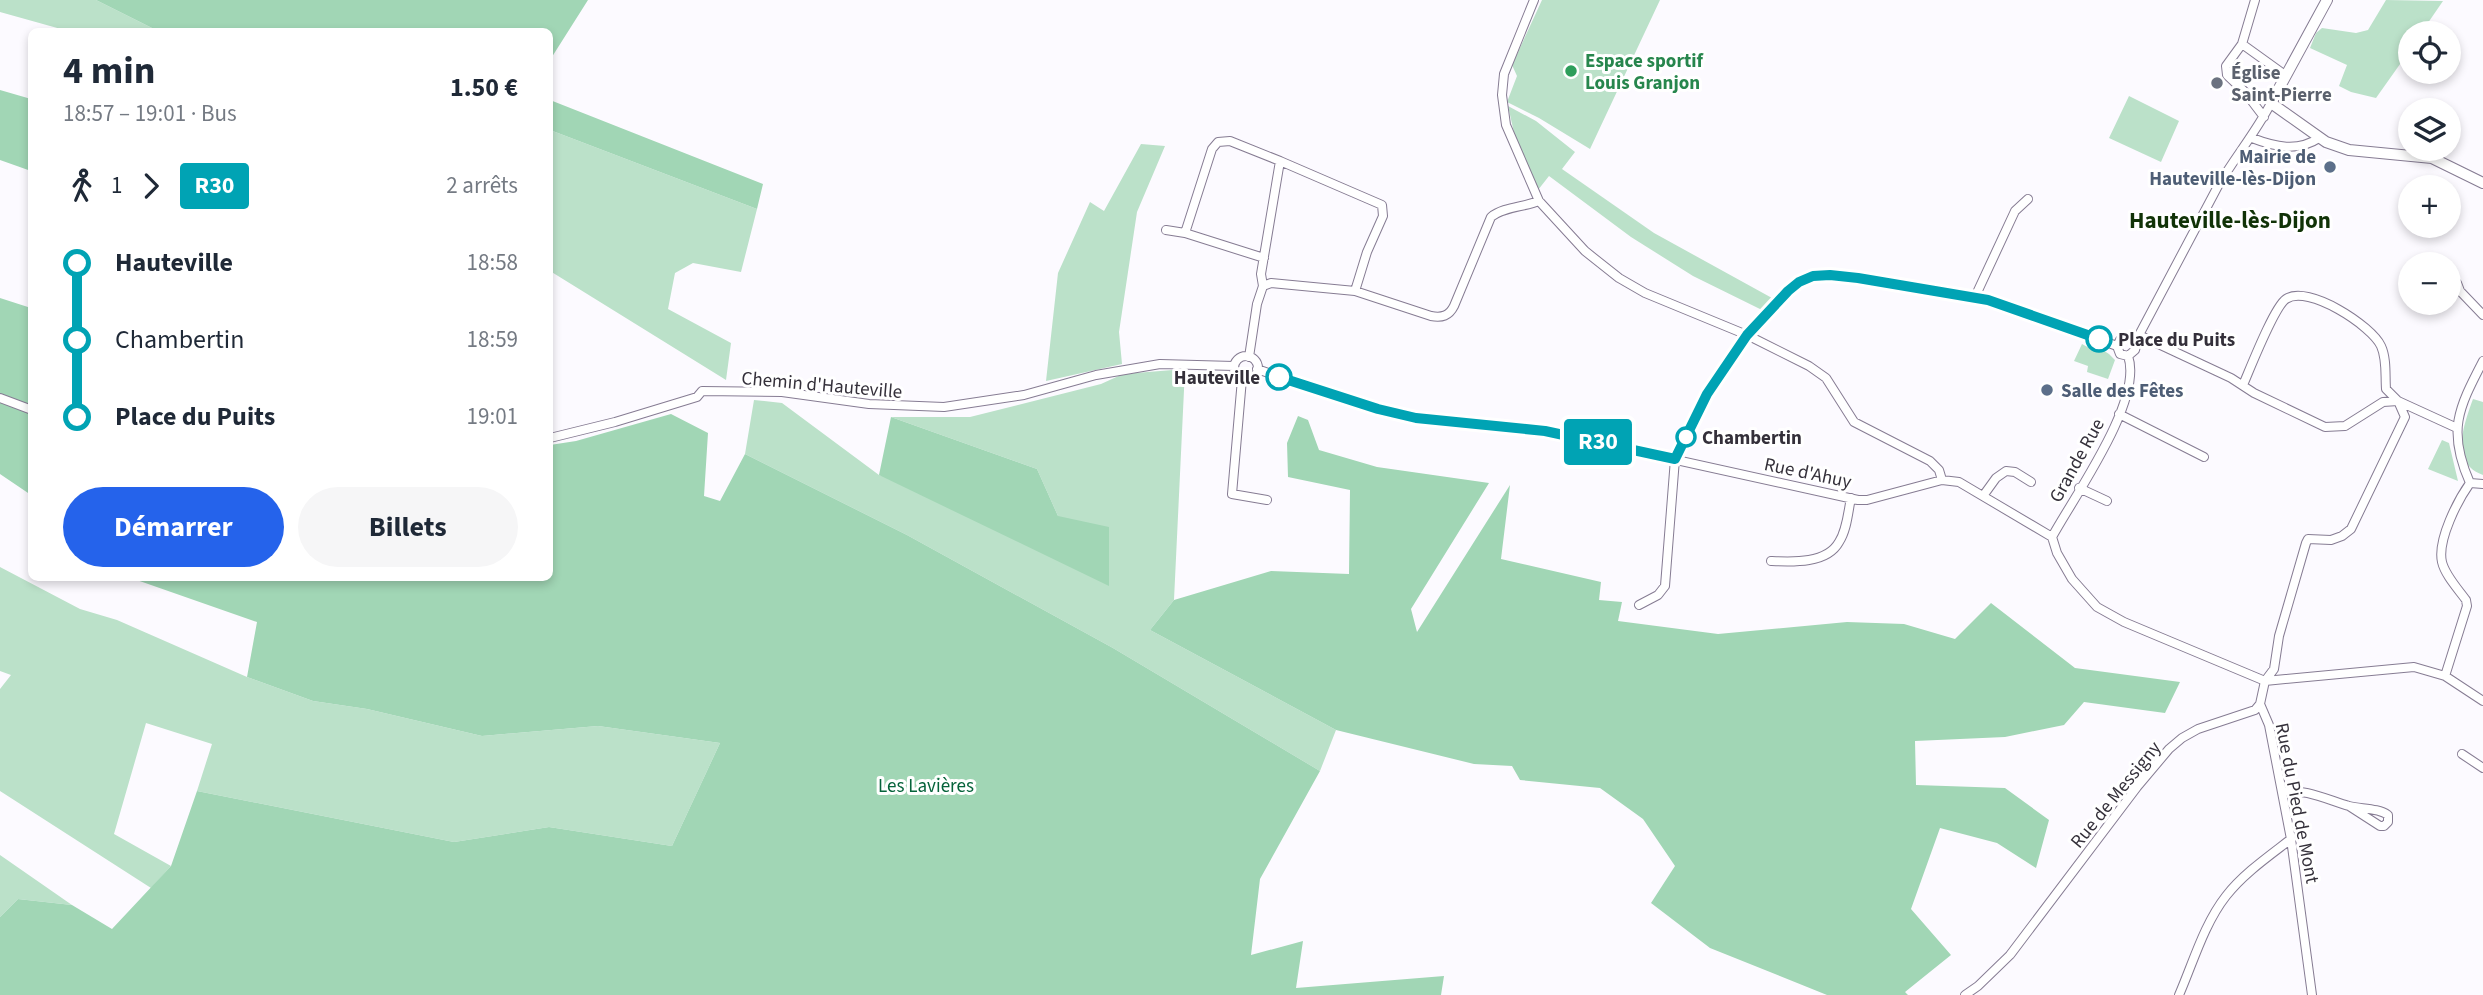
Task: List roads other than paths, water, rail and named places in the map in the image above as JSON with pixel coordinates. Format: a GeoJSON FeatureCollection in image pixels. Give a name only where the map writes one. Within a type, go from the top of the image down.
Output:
{"type":"FeatureCollection","features":[{"type":"Feature","properties":{"kind":"street"},"geometry":{"type":"LineString","coordinates":[[1534,0],[1504,74],[1502,95],[1506,125],[1539,201],[1585,251],[1626,283],[1747,335],[1823,375],[1850,418],[1930,461],[1939,470],[1942,480],[1959,482],[2052,537],[2057,553],[2072,579],[2097,607],[2124,622],[2264,681],[2407,667],[2445,676],[2483,701]]}},
{"type":"Feature","properties":{"kind":"street"},"geometry":{"type":"LineString","coordinates":[[2255,0],[2242,44],[2226,66],[2227,75],[2245,92],[2264,117]]}},
{"type":"Feature","properties":{"kind":"street"},"geometry":{"type":"LineString","coordinates":[[2327,0],[2271,103],[2319,138],[2349,150],[2432,158],[2483,183]]}},
{"type":"Feature","properties":{"kind":"street"},"geometry":{"type":"LineString","coordinates":[[2242,44],[2285,75]]}},
{"type":"Feature","properties":{"kind":"street","name":"Grande Rue"},"geometry":{"type":"LineString","coordinates":[[2052,537],[2105,448],[2131,379],[2128,356],[2135,351],[2135,344],[2218,186],[2252,138],[2271,103]]}},
{"type":"Feature","properties":{"kind":"street"},"geometry":{"type":"LineString","coordinates":[[2252,138],[2287,147],[2306,145],[2319,138]]}},
{"type":"Feature","properties":{"kind":"street"},"geometry":{"type":"LineString","coordinates":[[1185,233],[1212,149],[1219,141],[1230,141],[1382,205],[1382,216],[1355,292]]}},
{"type":"Feature","properties":{"kind":"street"},"geometry":{"type":"LineString","coordinates":[[1249,357],[1256,304],[1263,286],[1261,274],[1280,162]]}},
{"type":"Feature","properties":{"kind":"street"},"geometry":{"type":"LineString","coordinates":[[1975,297],[2015,211],[2028,199]]}},
{"type":"Feature","properties":{"kind":"street"},"geometry":{"type":"LineString","coordinates":[[1263,286],[1282,283],[1355,292],[1431,316],[1443,317],[1454,306],[1491,217],[1498,212],[1526,207],[1539,201]]}},
{"type":"Feature","properties":{"kind":"street"},"geometry":{"type":"LineString","coordinates":[[1166,230],[1185,233],[1264,258]]}},
{"type":"Feature","properties":{"kind":"street"},"geometry":{"type":"LineString","coordinates":[[1639,605],[1658,595],[1665,586],[1675,459],[1707,394],[1747,335],[1799,282],[1813,276],[1830,275],[1975,297],[2003,304],[2117,346]]}},
{"type":"Feature","properties":{"kind":"street"},"geometry":{"type":"LineString","coordinates":[[2461,292],[2483,315]]}},
{"type":"Feature","properties":{"kind":"street"},"geometry":{"type":"LineString","coordinates":[[2243,385],[2280,305],[2288,298],[2302,295],[2335,308],[2374,336],[2383,350],[2386,389],[2398,401],[2457,428]]}},
{"type":"Feature","properties":{"kind":"street"},"geometry":{"type":"LineString","coordinates":[[2140,335],[2320,425],[2330,427],[2350,424],[2383,402],[2398,401]]}},
{"type":"Feature","properties":{"kind":"street"},"geometry":{"type":"LineString","coordinates":[[2128,356],[2120,354],[2117,346],[2120,340],[2132,339],[2135,344]]}},
{"type":"Feature","properties":{"kind":"street"},"geometry":{"type":"LineString","coordinates":[[1249,357],[1256,363],[1257,369],[1252,378],[1242,379],[1236,375],[1234,366],[1239,359],[1249,357]]}},
{"type":"Feature","properties":{"kind":"street"},"geometry":{"type":"LineString","coordinates":[[2470,483],[2458,453],[2457,428],[2483,361]]}},
{"type":"Feature","properties":{"kind":"street","name":"Chemin d'Hauteville"},"geometry":{"type":"LineString","coordinates":[[553,437],[698,397],[702,391],[782,392],[869,404],[944,407],[1024,395],[1096,374],[1160,364],[1234,366]]}},
{"type":"Feature","properties":{"kind":"street","name":"Rue d'Ahuy"},"geometry":{"type":"LineString","coordinates":[[1257,369],[1342,399],[1416,418],[1545,431],[1851,498],[1867,500],[1942,480]]}},
{"type":"Feature","properties":{"kind":"street"},"geometry":{"type":"LineString","coordinates":[[1242,379],[1232,494],[1267,500]]}},
{"type":"Feature","properties":{"kind":"street"},"geometry":{"type":"LineString","coordinates":[[0,398],[28,408]]}},
{"type":"Feature","properties":{"kind":"street"},"geometry":{"type":"LineString","coordinates":[[2260,704],[2264,681],[2274,669],[2279,636],[2305,543],[2308,539],[2337,539],[2354,526],[2405,417],[2398,401]]}},
{"type":"Feature","properties":{"kind":"street"},"geometry":{"type":"LineString","coordinates":[[2119,414],[2204,457]]}},
{"type":"Feature","properties":{"kind":"street"},"geometry":{"type":"LineString","coordinates":[[1983,496],[1996,478],[2006,471],[2015,472],[2031,482]]}},
{"type":"Feature","properties":{"kind":"street"},"geometry":{"type":"LineString","coordinates":[[2470,483],[2483,484]]}},
{"type":"Feature","properties":{"kind":"street"},"geometry":{"type":"LineString","coordinates":[[2445,676],[2467,606],[2466,600],[2443,566],[2442,553],[2456,507],[2470,483]]}},
{"type":"Feature","properties":{"kind":"street"},"geometry":{"type":"LineString","coordinates":[[2080,488],[2107,502]]}},
{"type":"Feature","properties":{"kind":"street"},"geometry":{"type":"LineString","coordinates":[[1770,561],[1814,559],[1837,547],[1843,534],[1851,498]]}},
{"type":"Feature","properties":{"kind":"street","name":"Rue du Pied de Mont"},"geometry":{"type":"LineString","coordinates":[[2260,704],[2269,724],[2291,839],[2303,909],[2312,995]]}},
{"type":"Feature","properties":{"kind":"street","name":"Rue de Messigny"},"geometry":{"type":"LineString","coordinates":[[1965,995],[1991,974],[2021,942],[2137,787],[2169,750],[2198,729],[2255,710],[2260,704]]}},
{"type":"Feature","properties":{"kind":"street"},"geometry":{"type":"LineString","coordinates":[[2462,754],[2483,768],[2483,775]]}},
{"type":"Feature","properties":{"kind":"street"},"geometry":{"type":"LineString","coordinates":[[2282,792],[2296,791],[2349,806]]}},
{"type":"Feature","properties":{"kind":"street"},"geometry":{"type":"LineString","coordinates":[[2179,995],[2215,913],[2226,896],[2291,839]]}},
{"type":"Feature","properties":{"kind":"place","name":"Espace sportif Louis Granjon"},"geometry":{"type":"Point","coordinates":[1571,71]}},
{"type":"Feature","properties":{"kind":"place","name":"Église Saint-Pierre"},"geometry":{"type":"Point","coordinates":[2217,83]}},
{"type":"Feature","properties":{"kind":"place","name":"Mairie de Hauteville-lès-Dijon"},"geometry":{"type":"Point","coordinates":[2330,167]}},
{"type":"Feature","properties":{"kind":"place","name":"Place du Puits"},"geometry":{"type":"Point","coordinates":[2099,339]}},
{"type":"Feature","properties":{"kind":"place","name":"Hauteville"},"geometry":{"type":"Point","coordinates":[1279,377]}},
{"type":"Feature","properties":{"kind":"place","name":"Salle des Fêtes"},"geometry":{"type":"Point","coordinates":[2047,390]}},
{"type":"Feature","properties":{"kind":"place","name":"Chambertin"},"geometry":{"type":"Point","coordinates":[1686,437]}},
{"type":"Feature","properties":{"kind":"district","name":"Hauteville-lès-Dijon"},"geometry":{"type":"Point","coordinates":[2230,220]}},
{"type":"Feature","properties":{"kind":"park label","name":"Les Lavières"},"geometry":{"type":"Point","coordinates":[926,785]}}]}
